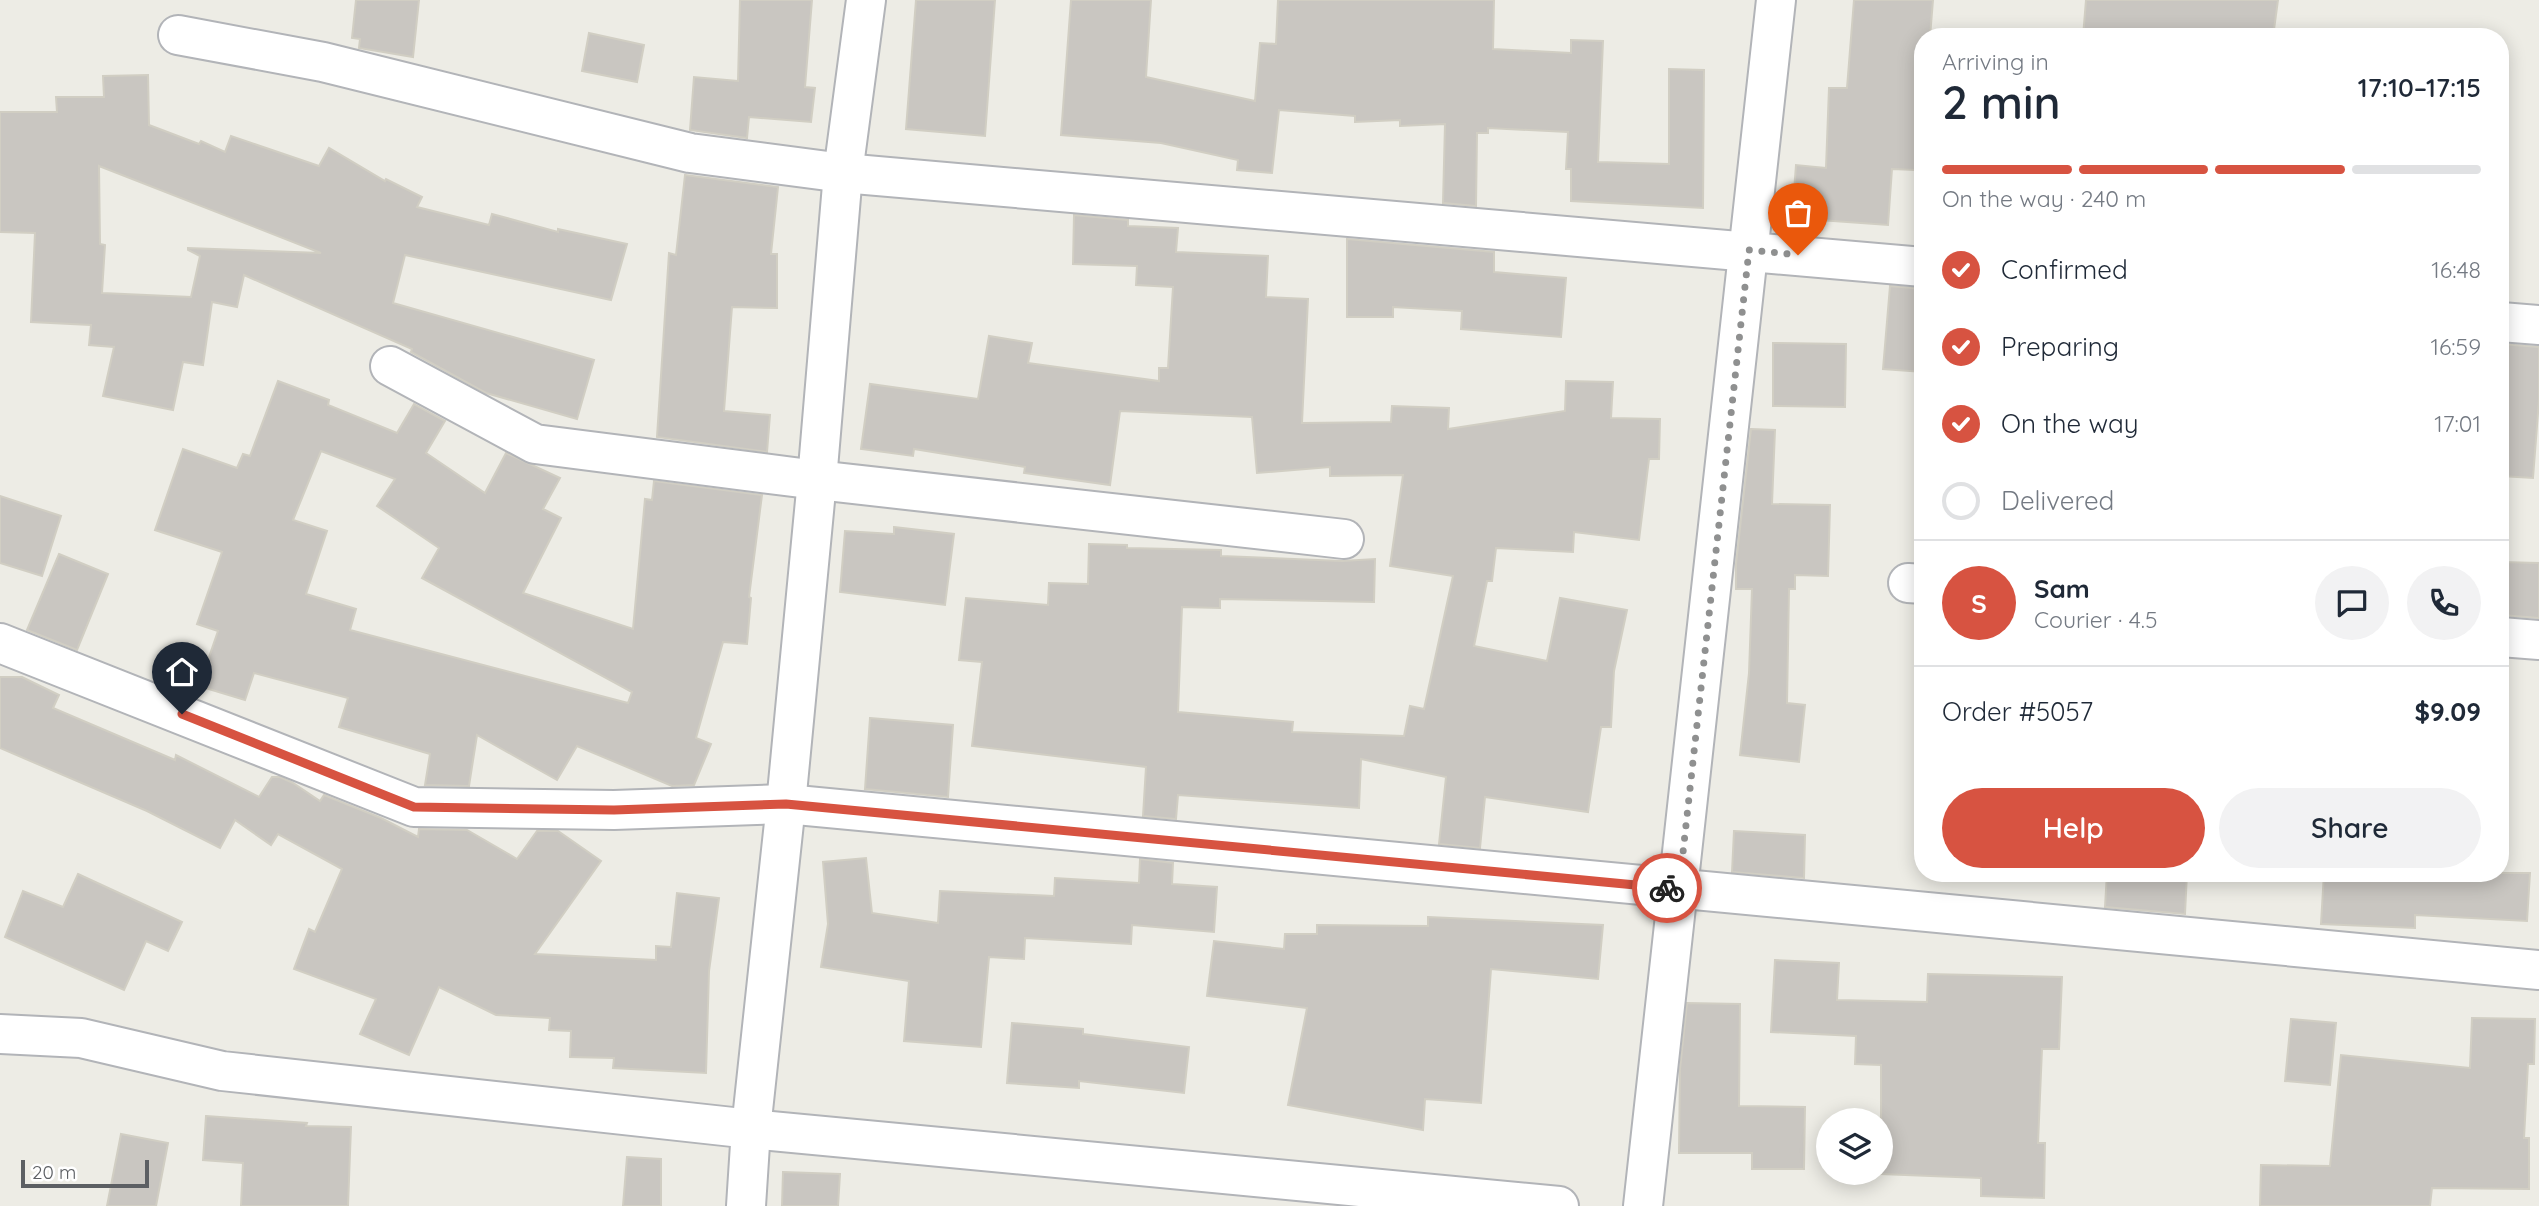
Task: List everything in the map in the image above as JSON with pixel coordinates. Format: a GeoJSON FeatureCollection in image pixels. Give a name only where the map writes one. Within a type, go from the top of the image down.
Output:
{"type":"FeatureCollection","features":[{"type":"Feature","properties":{"kind":"street"},"geometry":{"type":"LineString","coordinates":[[746,1206],[751,1129],[817,480],[843,173],[866,0]]}},
{"type":"Feature","properties":{"kind":"street"},"geometry":{"type":"LineString","coordinates":[[1643,1206],[1776,0]]}},
{"type":"Feature","properties":{"kind":"street"},"geometry":{"type":"LineString","coordinates":[[178,35],[323,62],[690,153],[843,173],[1914,266]]}},
{"type":"Feature","properties":{"kind":"street"},"geometry":{"type":"LineString","coordinates":[[2509,323],[2539,326]]}},
{"type":"Feature","properties":{"kind":"street"},"geometry":{"type":"LineString","coordinates":[[390,366],[535,444],[817,480],[1344,539]]}},
{"type":"Feature","properties":{"kind":"street"},"geometry":{"type":"LineString","coordinates":[[2509,638],[2539,640]]}},
{"type":"Feature","properties":{"kind":"street"},"geometry":{"type":"LineString","coordinates":[[0,642],[414,807],[614,810],[786,804],[2539,970]]}},
{"type":"Feature","properties":{"kind":"street"},"geometry":{"type":"LineString","coordinates":[[0,1034],[81,1038],[222,1071],[751,1129],[1559,1206]]}},
{"type":"Feature","properties":{"kind":"building"},"geometry":{"type":"Polygon","coordinates":[[[356,0],[419,0],[413,57],[359,48],[360,39],[352,38],[356,0]]]}},
{"type":"Feature","properties":{"kind":"building"},"geometry":{"type":"Polygon","coordinates":[[[740,0],[812,0],[805,87],[815,88],[811,122],[749,117],[747,138],[690,130],[694,77],[738,81],[740,0]]]}},
{"type":"Feature","properties":{"kind":"building"},"geometry":{"type":"Polygon","coordinates":[[[916,0],[995,0],[985,136],[906,129],[916,0]]]}},
{"type":"Feature","properties":{"kind":"building"},"geometry":{"type":"Polygon","coordinates":[[[1071,0],[1151,0],[1146,77],[1255,101],[1260,43],[1276,44],[1278,0],[1494,0],[1493,49],[1571,53],[1571,40],[1603,41],[1598,162],[1669,164],[1669,69],[1704,70],[1703,208],[1571,201],[1571,169],[1566,169],[1568,132],[1488,128],[1488,133],[1477,133],[1476,206],[1443,203],[1445,124],[1400,126],[1400,120],[1355,122],[1355,116],[1279,110],[1272,173],[1237,170],[1238,160],[1161,143],[1061,135],[1071,0]]]}},
{"type":"Feature","properties":{"kind":"building"},"geometry":{"type":"Polygon","coordinates":[[[1854,0],[1933,0],[1931,28],[1914,28],[1914,170],[1892,169],[1888,225],[1792,218],[1796,165],[1826,168],[1829,88],[1847,88],[1854,0]]]}},
{"type":"Feature","properties":{"kind":"building"},"geometry":{"type":"Polygon","coordinates":[[[2086,0],[2278,0],[2274,28],[2084,28],[2086,0]]]}},
{"type":"Feature","properties":{"kind":"building"},"geometry":{"type":"Polygon","coordinates":[[[589,33],[644,45],[637,82],[582,71],[589,33]]]}},
{"type":"Feature","properties":{"kind":"building"},"geometry":{"type":"Polygon","coordinates":[[[148,75],[149,125],[199,144],[201,141],[225,152],[231,136],[319,166],[329,148],[385,181],[386,179],[422,197],[417,207],[489,225],[492,214],[558,232],[558,229],[627,244],[611,300],[405,255],[393,303],[594,360],[577,419],[486,393],[411,352],[412,349],[244,275],[237,307],[212,302],[203,365],[183,362],[173,410],[103,396],[114,347],[89,345],[91,325],[31,322],[35,233],[0,232],[0,112],[57,112],[56,97],[104,97],[103,76],[148,75]],[[99,166],[100,244],[105,245],[102,293],[191,297],[200,256],[188,248],[321,253],[99,166]]]}},
{"type":"Feature","properties":{"kind":"building"},"geometry":{"type":"Polygon","coordinates":[[[685,175],[778,187],[771,254],[777,254],[777,308],[732,307],[724,411],[770,415],[767,452],[657,437],[669,253],[676,255],[685,175]]]}},
{"type":"Feature","properties":{"kind":"building"},"geometry":{"type":"Polygon","coordinates":[[[1074,215],[1128,220],[1128,226],[1178,228],[1176,252],[1268,256],[1266,297],[1308,299],[1302,423],[1391,422],[1392,406],[1449,408],[1448,429],[1565,411],[1566,381],[1613,382],[1611,418],[1660,419],[1659,459],[1649,459],[1639,540],[1574,532],[1573,552],[1496,548],[1492,581],[1487,581],[1474,646],[1547,661],[1560,598],[1627,610],[1614,671],[1611,727],[1601,727],[1588,812],[1485,797],[1480,848],[1439,844],[1446,777],[1361,759],[1359,808],[1178,795],[1176,819],[1143,816],[1146,767],[972,746],[982,662],[959,660],[966,598],[1048,605],[1049,583],[1088,584],[1089,544],[1127,545],[1127,548],[1221,550],[1221,556],[1342,561],[1375,559],[1374,602],[1220,599],[1220,608],[1182,607],[1178,712],[1293,722],[1292,732],[1404,736],[1410,706],[1424,709],[1453,576],[1390,566],[1403,475],[1330,476],[1330,467],[1257,473],[1252,417],[1120,411],[1110,485],[1024,473],[1025,467],[914,449],[913,456],[861,449],[870,384],[978,399],[989,336],[1032,343],[1028,363],[1159,381],[1159,368],[1168,368],[1173,287],[1136,285],[1137,266],[1073,264],[1074,215]]]}},
{"type":"Feature","properties":{"kind":"building"},"geometry":{"type":"Polygon","coordinates":[[[1347,239],[1494,252],[1494,272],[1566,278],[1561,337],[1461,329],[1462,311],[1393,307],[1393,317],[1347,317],[1347,239]]]}},
{"type":"Feature","properties":{"kind":"building"},"geometry":{"type":"Polygon","coordinates":[[[1890,286],[1914,288],[1914,371],[1883,369],[1890,286]]]}},
{"type":"Feature","properties":{"kind":"building"},"geometry":{"type":"Polygon","coordinates":[[[1773,343],[1846,344],[1845,407],[1773,406],[1773,343]]]}},
{"type":"Feature","properties":{"kind":"building"},"geometry":{"type":"Polygon","coordinates":[[[2509,345],[2539,347],[2539,400],[2533,478],[2509,476],[2509,345]]]}},
{"type":"Feature","properties":{"kind":"building"},"geometry":{"type":"Polygon","coordinates":[[[278,381],[329,400],[328,405],[397,433],[414,404],[445,421],[426,453],[485,493],[506,453],[560,478],[543,509],[561,518],[523,593],[633,629],[645,499],[652,500],[654,481],[762,495],[749,597],[747,644],[723,642],[696,738],[711,744],[694,785],[672,786],[577,746],[557,780],[477,735],[469,786],[425,785],[430,754],[339,727],[348,698],[254,673],[245,700],[199,686],[218,631],[197,624],[222,552],[155,530],[183,449],[237,468],[243,454],[250,456],[278,381]],[[321,451],[293,520],[327,531],[306,594],[356,609],[350,630],[628,703],[632,692],[422,578],[439,548],[377,506],[395,479],[321,451]]]}},
{"type":"Feature","properties":{"kind":"building"},"geometry":{"type":"Polygon","coordinates":[[[1751,429],[1775,430],[1772,504],[1830,505],[1828,576],[1795,575],[1795,589],[1789,589],[1787,703],[1805,705],[1799,762],[1740,755],[1749,673],[1752,589],[1736,589],[1736,564],[1751,429]]]}},
{"type":"Feature","properties":{"kind":"building"},"geometry":{"type":"Polygon","coordinates":[[[0,496],[61,516],[42,576],[0,563],[0,496]]]}},
{"type":"Feature","properties":{"kind":"building"},"geometry":{"type":"Polygon","coordinates":[[[894,527],[954,534],[945,605],[840,592],[845,531],[894,534],[894,527]]]}},
{"type":"Feature","properties":{"kind":"building"},"geometry":{"type":"Polygon","coordinates":[[[59,554],[108,574],[77,650],[27,630],[59,554]]]}},
{"type":"Feature","properties":{"kind":"building"},"geometry":{"type":"Polygon","coordinates":[[[2509,562],[2539,563],[2539,618],[2509,616],[2509,562]]]}},
{"type":"Feature","properties":{"kind":"building"},"geometry":{"type":"Polygon","coordinates":[[[0,677],[22,677],[59,695],[53,708],[175,760],[176,755],[259,797],[272,777],[280,777],[320,801],[324,795],[381,818],[418,837],[419,829],[467,830],[517,859],[537,831],[558,831],[601,861],[535,954],[656,960],[656,946],[671,947],[677,893],[719,898],[709,971],[706,1073],[613,1068],[614,1058],[570,1057],[571,1031],[549,1030],[550,1018],[496,1015],[439,987],[409,1055],[360,1034],[376,999],[294,969],[309,929],[315,932],[342,869],[278,834],[271,845],[235,820],[220,848],[147,811],[0,748],[0,677]]]}},
{"type":"Feature","properties":{"kind":"building"},"geometry":{"type":"Polygon","coordinates":[[[870,718],[953,725],[948,797],[865,789],[870,718]]]}},
{"type":"Feature","properties":{"kind":"building"},"geometry":{"type":"Polygon","coordinates":[[[1734,831],[1805,835],[1804,878],[1732,872],[1734,831]]]}},
{"type":"Feature","properties":{"kind":"building"},"geometry":{"type":"Polygon","coordinates":[[[866,858],[872,913],[938,923],[940,891],[1054,896],[1055,878],[1139,883],[1140,859],[1173,863],[1172,884],[1217,887],[1214,932],[1132,925],[1131,944],[1025,938],[1024,959],[989,957],[981,1047],[904,1041],[909,981],[821,967],[828,924],[823,862],[866,858]]]}},
{"type":"Feature","properties":{"kind":"building"},"geometry":{"type":"Polygon","coordinates":[[[2509,873],[2530,873],[2527,921],[2415,915],[2415,928],[2321,924],[2323,882],[2509,882],[2509,873]]]}},
{"type":"Feature","properties":{"kind":"building"},"geometry":{"type":"Polygon","coordinates":[[[78,874],[182,922],[168,951],[146,941],[124,990],[5,937],[23,891],[63,907],[78,874]]]}},
{"type":"Feature","properties":{"kind":"building"},"geometry":{"type":"Polygon","coordinates":[[[2106,882],[2187,882],[2185,914],[2105,907],[2106,882]]]}},
{"type":"Feature","properties":{"kind":"building"},"geometry":{"type":"Polygon","coordinates":[[[1428,917],[1603,925],[1598,979],[1491,969],[1481,1103],[1425,1099],[1423,1130],[1288,1105],[1307,1008],[1207,996],[1214,941],[1284,949],[1285,934],[1317,934],[1317,925],[1428,926],[1428,917]]]}},
{"type":"Feature","properties":{"kind":"building"},"geometry":{"type":"Polygon","coordinates":[[[1775,960],[1839,963],[1837,1000],[1927,1002],[1928,974],[2062,977],[2059,1049],[2042,1049],[2038,1143],[2045,1143],[2044,1198],[1981,1196],[1981,1178],[1893,1174],[1893,1108],[1881,1108],[1881,1065],[1855,1064],[1856,1036],[1771,1032],[1775,960]]]}},
{"type":"Feature","properties":{"kind":"building"},"geometry":{"type":"Polygon","coordinates":[[[1687,1003],[1740,1004],[1739,1106],[1805,1107],[1804,1169],[1752,1169],[1752,1153],[1679,1153],[1680,1069],[1687,1003]]]}},
{"type":"Feature","properties":{"kind":"building"},"geometry":{"type":"Polygon","coordinates":[[[2472,1018],[2535,1019],[2534,1064],[2528,1064],[2524,1138],[2529,1138],[2529,1189],[2432,1188],[2430,1206],[2260,1206],[2261,1165],[2330,1166],[2341,1055],[2470,1068],[2472,1018]]]}},
{"type":"Feature","properties":{"kind":"building"},"geometry":{"type":"Polygon","coordinates":[[[2291,1019],[2336,1023],[2330,1085],[2285,1081],[2291,1019]]]}},
{"type":"Feature","properties":{"kind":"building"},"geometry":{"type":"Polygon","coordinates":[[[1012,1023],[1083,1029],[1083,1034],[1189,1047],[1184,1093],[1079,1081],[1079,1088],[1007,1083],[1012,1023]]]}},
{"type":"Feature","properties":{"kind":"building"},"geometry":{"type":"Polygon","coordinates":[[[206,1116],[307,1123],[306,1126],[351,1127],[348,1206],[241,1206],[243,1163],[203,1160],[206,1116]]]}},
{"type":"Feature","properties":{"kind":"building"},"geometry":{"type":"Polygon","coordinates":[[[121,1134],[168,1143],[156,1206],[107,1206],[121,1134]]]}},
{"type":"Feature","properties":{"kind":"building"},"geometry":{"type":"Polygon","coordinates":[[[627,1157],[661,1159],[661,1206],[623,1206],[627,1157]]]}},
{"type":"Feature","properties":{"kind":"building"},"geometry":{"type":"Polygon","coordinates":[[[783,1172],[840,1174],[838,1206],[782,1206],[783,1172]]]}},
{"type":"Feature","properties":{"kind":"way so far"},"geometry":{"type":"LineString","coordinates":[[1667,888],[1679,889],[1749,250],[1798,255]]}},
{"type":"Feature","properties":{"kind":"route"},"geometry":{"type":"LineString","coordinates":[[182,714],[414,807],[614,810],[786,804],[1667,888]]}}]}
